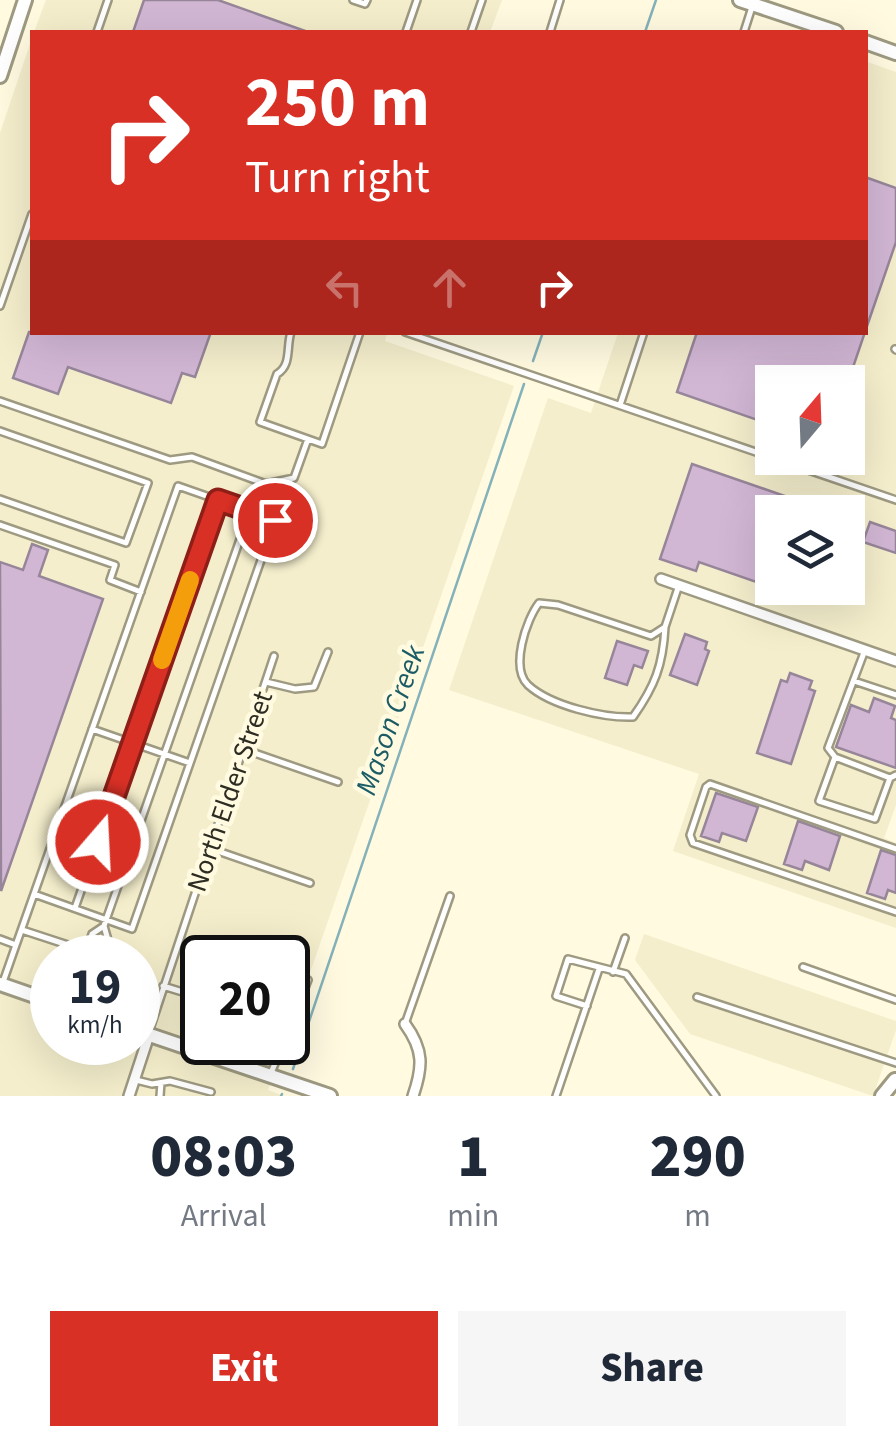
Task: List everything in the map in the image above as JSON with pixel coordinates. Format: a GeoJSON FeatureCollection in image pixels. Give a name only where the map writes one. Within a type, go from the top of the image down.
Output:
{"type":"FeatureCollection","features":[{"type":"Feature","properties":{"kind":"main road"},"geometry":{"type":"LineString","coordinates":[[0,76],[26,0]]}},
{"type":"Feature","properties":{"kind":"main road"},"geometry":{"type":"LineString","coordinates":[[747,2],[830,30]]}},
{"type":"Feature","properties":{"kind":"main road"},"geometry":{"type":"LineString","coordinates":[[868,43],[896,53]]}},
{"type":"Feature","properties":{"kind":"main road"},"geometry":{"type":"LineString","coordinates":[[1,985],[30,995]]}},
{"type":"Feature","properties":{"kind":"main road"},"geometry":{"type":"LineString","coordinates":[[160,1039],[330,1096]]}},
{"type":"Feature","properties":{"kind":"main road"},"geometry":{"type":"LineString","coordinates":[[882,1096],[895,1078]]}},
{"type":"Feature","properties":{"kind":"main road"},"geometry":{"type":"LineString","coordinates":[[893,1096],[895,1078]]}},
{"type":"Feature","properties":{"kind":"street"},"geometry":{"type":"LineString","coordinates":[[660,578],[896,661]]}},
{"type":"Feature","properties":{"kind":"street"},"geometry":{"type":"LineString","coordinates":[[404,1024],[417,1040],[421,1056],[422,1071],[413,1096]]}},
{"type":"Feature","properties":{"kind":"street","name":"North Elder Street"},"geometry":{"type":"LineString","coordinates":[[129,1096],[137,1065]]}},
{"type":"Feature","properties":{"kind":"lane"},"geometry":{"type":"LineString","coordinates":[[98,30],[108,0]]}},
{"type":"Feature","properties":{"kind":"lane"},"geometry":{"type":"LineString","coordinates":[[353,0],[365,4],[367,0]]}},
{"type":"Feature","properties":{"kind":"lane"},"geometry":{"type":"LineString","coordinates":[[407,30],[417,0]]}},
{"type":"Feature","properties":{"kind":"lane"},"geometry":{"type":"LineString","coordinates":[[472,30],[482,0]]}},
{"type":"Feature","properties":{"kind":"lane"},"geometry":{"type":"LineString","coordinates":[[551,30],[560,0]]}},
{"type":"Feature","properties":{"kind":"lane"},"geometry":{"type":"LineString","coordinates":[[744,30],[747,2]]}},
{"type":"Feature","properties":{"kind":"lane"},"geometry":{"type":"LineString","coordinates":[[0,306],[30,220]]}},
{"type":"Feature","properties":{"kind":"lane"},"geometry":{"type":"LineString","coordinates":[[290,335],[284,370],[277,374],[260,422],[322,444],[359,335]]}},
{"type":"Feature","properties":{"kind":"lane"},"geometry":{"type":"LineString","coordinates":[[413,335],[896,500]]}},
{"type":"Feature","properties":{"kind":"lane"},"geometry":{"type":"LineString","coordinates":[[620,406],[643,335]]}},
{"type":"Feature","properties":{"kind":"lane"},"geometry":{"type":"LineString","coordinates":[[0,401],[170,460],[192,456],[266,484],[294,478],[308,439]]}},
{"type":"Feature","properties":{"kind":"lane"},"geometry":{"type":"LineString","coordinates":[[0,432],[148,483],[126,544],[0,499]]}},
{"type":"Feature","properties":{"kind":"lane"},"geometry":{"type":"LineString","coordinates":[[1,985],[178,486],[275,520],[132,929],[105,923],[34,894]]}},
{"type":"Feature","properties":{"kind":"lane"},"geometry":{"type":"LineString","coordinates":[[74,909],[218,500]]}},
{"type":"Feature","properties":{"kind":"lane"},"geometry":{"type":"LineString","coordinates":[[107,935],[105,923],[250,511]]}},
{"type":"Feature","properties":{"kind":"lane"},"geometry":{"type":"LineString","coordinates":[[0,525],[115,565],[110,580],[141,592]]}},
{"type":"Feature","properties":{"kind":"lane"},"geometry":{"type":"LineString","coordinates":[[666,627],[650,636],[558,605],[538,603],[528,618],[520,670],[527,684],[561,703],[608,718],[633,717],[650,692],[664,658],[666,627],[679,585]]}},
{"type":"Feature","properties":{"kind":"lane"},"geometry":{"type":"LineString","coordinates":[[835,757],[819,801],[875,819],[893,777],[835,757],[828,748],[864,650]]}},
{"type":"Feature","properties":{"kind":"lane"},"geometry":{"type":"LineString","coordinates":[[266,682],[295,689],[314,686],[328,652]]}},
{"type":"Feature","properties":{"kind":"lane","name":"North Elder Street"},"geometry":{"type":"LineString","coordinates":[[160,993],[274,656]]}},
{"type":"Feature","properties":{"kind":"lane"},"geometry":{"type":"LineString","coordinates":[[854,681],[896,696]]}},
{"type":"Feature","properties":{"kind":"lane"},"geometry":{"type":"LineString","coordinates":[[92,729],[190,763]]}},
{"type":"Feature","properties":{"kind":"lane"},"geometry":{"type":"LineString","coordinates":[[243,749],[338,782]]}},
{"type":"Feature","properties":{"kind":"lane"},"geometry":{"type":"LineString","coordinates":[[896,848],[710,784],[690,835],[694,843],[896,912]]}},
{"type":"Feature","properties":{"kind":"lane"},"geometry":{"type":"LineString","coordinates":[[209,848],[310,883]]}},
{"type":"Feature","properties":{"kind":"lane"},"geometry":{"type":"LineString","coordinates":[[404,1024],[450,896]]}},
{"type":"Feature","properties":{"kind":"lane"},"geometry":{"type":"LineString","coordinates":[[92,935],[105,923]]}},
{"type":"Feature","properties":{"kind":"lane"},"geometry":{"type":"LineString","coordinates":[[22,930],[37,935]]}},
{"type":"Feature","properties":{"kind":"lane"},"geometry":{"type":"LineString","coordinates":[[614,972],[625,938]]}},
{"type":"Feature","properties":{"kind":"lane"},"geometry":{"type":"LineString","coordinates":[[0,939],[16,945]]}},
{"type":"Feature","properties":{"kind":"lane"},"geometry":{"type":"LineString","coordinates":[[587,1006],[556,996],[568,959],[626,974],[716,1096]]}},
{"type":"Feature","properties":{"kind":"lane"},"geometry":{"type":"LineString","coordinates":[[803,967],[896,1000]]}},
{"type":"Feature","properties":{"kind":"lane"},"geometry":{"type":"LineString","coordinates":[[556,1096],[599,969]]}},
{"type":"Feature","properties":{"kind":"lane"},"geometry":{"type":"LineString","coordinates":[[163,986],[180,991]]}},
{"type":"Feature","properties":{"kind":"lane"},"geometry":{"type":"LineString","coordinates":[[697,997],[896,1063]]}},
{"type":"Feature","properties":{"kind":"lane"},"geometry":{"type":"LineString","coordinates":[[270,1076],[275,1065]]}},
{"type":"Feature","properties":{"kind":"lane"},"geometry":{"type":"LineString","coordinates":[[134,1079],[152,1084],[170,1081],[211,1092]]}},
{"type":"Feature","properties":{"kind":"lane"},"geometry":{"type":"LineString","coordinates":[[160,1096],[161,1083]]}},
{"type":"Feature","properties":{"kind":"shaded area"},"geometry":{"type":"Polygon","coordinates":[[[46,0],[502,0],[491,30],[35,30],[46,0]]]}},
{"type":"Feature","properties":{"kind":"shaded area"},"geometry":{"type":"Polygon","coordinates":[[[30,44],[30,335],[386,335],[385,341],[514,386],[310,973],[310,935],[180,935],[180,1065],[277,1065],[268,1090],[284,1096],[0,1096],[0,133],[30,44]]]}},
{"type":"Feature","properties":{"kind":"shaded area"},"geometry":{"type":"Polygon","coordinates":[[[868,62],[896,72],[896,805],[884,838],[896,843],[896,928],[673,851],[699,774],[449,690],[548,398],[591,413],[617,335],[868,335],[868,62]]]}},
{"type":"Feature","properties":{"kind":"shaded area"},"geometry":{"type":"Polygon","coordinates":[[[644,934],[896,1021],[873,1096],[690,1034],[635,960],[644,934]]]}},
{"type":"Feature","properties":{"kind":"building"},"geometry":{"type":"Polygon","coordinates":[[[144,0],[218,0],[302,30],[134,30],[144,0]]]}},
{"type":"Feature","properties":{"kind":"building"},"geometry":{"type":"Polygon","coordinates":[[[868,178],[896,188],[896,242],[868,323],[868,178]]]}},
{"type":"Feature","properties":{"kind":"building"},"geometry":{"type":"Polygon","coordinates":[[[29,332],[210,335],[195,377],[182,373],[171,403],[68,367],[58,394],[13,378],[29,332]]]}},
{"type":"Feature","properties":{"kind":"building"},"geometry":{"type":"Polygon","coordinates":[[[696,335],[864,335],[854,365],[755,365],[755,419],[677,392],[696,335]]]}},
{"type":"Feature","properties":{"kind":"building"},"geometry":{"type":"Polygon","coordinates":[[[692,464],[782,495],[755,495],[755,582],[699,562],[696,571],[660,559],[692,464]]]}},
{"type":"Feature","properties":{"kind":"building"},"geometry":{"type":"Polygon","coordinates":[[[870,522],[896,531],[896,553],[865,543],[870,522]]]}},
{"type":"Feature","properties":{"kind":"building"},"geometry":{"type":"Polygon","coordinates":[[[32,544],[48,550],[39,576],[103,599],[1,891],[0,562],[23,570],[32,544]]]}},
{"type":"Feature","properties":{"kind":"building"},"geometry":{"type":"Polygon","coordinates":[[[685,634],[707,642],[705,649],[709,651],[697,685],[670,675],[685,634]]]}},
{"type":"Feature","properties":{"kind":"building"},"geometry":{"type":"Polygon","coordinates":[[[617,641],[648,651],[642,668],[634,665],[627,685],[605,678],[617,641]]]}},
{"type":"Feature","properties":{"kind":"building"},"geometry":{"type":"Polygon","coordinates":[[[790,673],[812,681],[809,689],[815,691],[791,764],[757,753],[781,680],[787,682],[790,673]]]}},
{"type":"Feature","properties":{"kind":"building"},"geometry":{"type":"Polygon","coordinates":[[[874,698],[895,706],[891,718],[896,720],[896,768],[836,747],[851,705],[869,712],[874,698]]]}},
{"type":"Feature","properties":{"kind":"building"},"geometry":{"type":"Polygon","coordinates":[[[716,793],[758,807],[746,841],[722,833],[719,842],[701,836],[716,793]]]}},
{"type":"Feature","properties":{"kind":"building"},"geometry":{"type":"Polygon","coordinates":[[[798,821],[840,836],[829,870],[805,861],[802,870],[784,864],[798,821]]]}},
{"type":"Feature","properties":{"kind":"building"},"geometry":{"type":"Polygon","coordinates":[[[881,850],[896,855],[896,893],[888,890],[885,899],[867,893],[881,850]]]}},
{"type":"Feature","properties":{"kind":"waterway","name":"Mason Creek"},"geometry":{"type":"LineString","coordinates":[[646,30],[656,0]]}},
{"type":"Feature","properties":{"kind":"waterway","name":"Mason Creek"},"geometry":{"type":"LineString","coordinates":[[533,361],[542,335]]}},
{"type":"Feature","properties":{"kind":"waterway","name":"Mason Creek"},"geometry":{"type":"LineString","coordinates":[[293,1069],[524,384]]}},
{"type":"Feature","properties":{"kind":"slow traffic"},"geometry":{"type":"LineString","coordinates":[[162,660],[190,580]]}},
{"type":"Feature","properties":{"kind":"route"},"geometry":{"type":"LineString","coordinates":[[98,842],[218,500],[275,520]]}}]}
